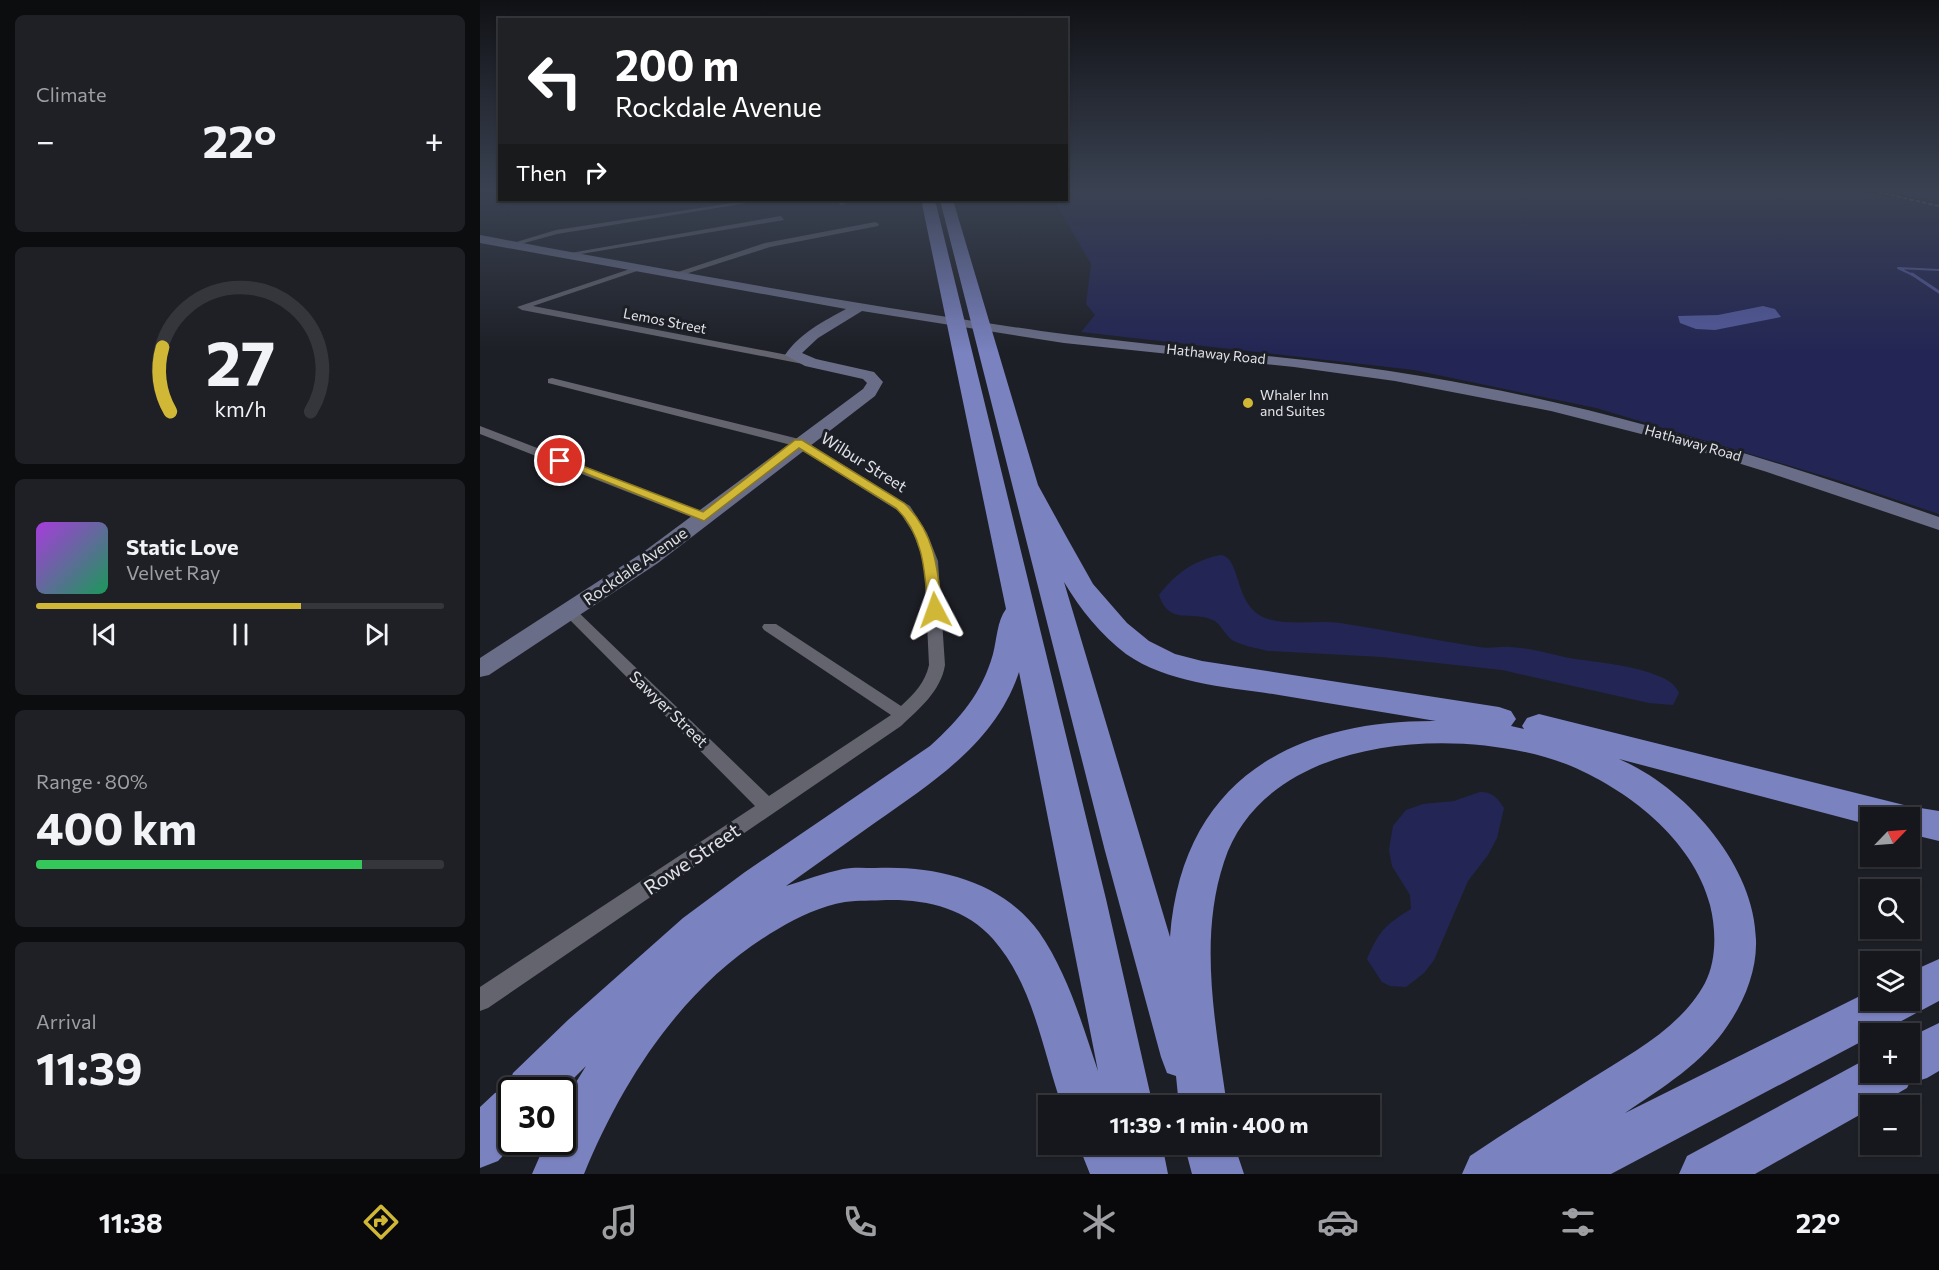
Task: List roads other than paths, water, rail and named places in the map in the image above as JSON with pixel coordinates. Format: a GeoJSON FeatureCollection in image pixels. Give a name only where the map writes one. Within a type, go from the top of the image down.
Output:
{"type":"FeatureCollection","features":[{"type":"Feature","properties":{"kind":"highway"},"geometry":{"type":"LineString","coordinates":[[937,244],[1086,899],[1127,1095]]}},
{"type":"Feature","properties":{"kind":"highway"},"geometry":{"type":"LineString","coordinates":[[958,244],[1026,485],[1051,587],[1124,851],[1195,1095]]}},
{"type":"Feature","properties":{"kind":"highway"},"geometry":{"type":"LineString","coordinates":[[1026,485],[1096,611],[1125,639],[1166,662],[1253,680],[1525,723],[1860,808]]}},
{"type":"Feature","properties":{"kind":"highway"},"geometry":{"type":"LineString","coordinates":[[543,1077],[605,1013],[683,943],[758,885],[925,768],[966,731],[982,713],[999,681],[1010,650],[1018,601]]}},
{"type":"Feature","properties":{"kind":"highway"},"geometry":{"type":"LineString","coordinates":[[1202,1095],[1192,995],[1194,901],[1204,861],[1235,808],[1255,787],[1286,765],[1323,749],[1344,743],[1392,735],[1444,732],[1471,733],[1526,741],[1609,769],[1661,804],[1684,825],[1702,846],[1728,894],[1734,921],[1736,947],[1731,974],[1721,997],[1687,1039],[1660,1062],[1488,1174]]}},
{"type":"Feature","properties":{"kind":"highway"},"geometry":{"type":"LineString","coordinates":[[1920,822],[1939,826]]}},
{"type":"Feature","properties":{"kind":"highway"},"geometry":{"type":"LineString","coordinates":[[558,1174],[568,1146],[591,1099],[618,1056],[651,1012],[695,966],[732,936],[793,900],[826,890],[861,884],[892,882],[927,885],[960,894],[989,909],[1007,924],[1036,963],[1049,992],[1083,1095]]}},
{"type":"Feature","properties":{"kind":"highway"},"geometry":{"type":"LineString","coordinates":[[1920,989],[1939,979]]}},
{"type":"Feature","properties":{"kind":"highway"},"geometry":{"type":"LineString","coordinates":[[1558,1174],[1876,1011]]}},
{"type":"Feature","properties":{"kind":"highway"},"geometry":{"type":"LineString","coordinates":[[1920,1056],[1939,1045]]}},
{"type":"Feature","properties":{"kind":"highway"},"geometry":{"type":"LineString","coordinates":[[1706,1174],[1870,1083]]}},
{"type":"Feature","properties":{"kind":"highway"},"geometry":{"type":"LineString","coordinates":[[480,1143],[498,1124]]}},
{"type":"Feature","properties":{"kind":"highway"},"geometry":{"type":"LineString","coordinates":[[1108,1155],[1116,1174]]}},
{"type":"Feature","properties":{"kind":"highway"},"geometry":{"type":"LineString","coordinates":[[1139,1155],[1142,1174]]}},
{"type":"Feature","properties":{"kind":"highway"},"geometry":{"type":"LineString","coordinates":[[1212,1155],[1218,1174]]}},
{"type":"Feature","properties":{"kind":"main road","name":"Hathaway Road"},"geometry":{"type":"LineString","coordinates":[[502,244],[923,318],[1339,368],[1495,394],[1683,440],[1804,477],[1939,524]]}},
{"type":"Feature","properties":{"kind":"main road"},"geometry":{"type":"LineString","coordinates":[[803,361],[793,355],[798,347],[858,308]]}},
{"type":"Feature","properties":{"kind":"main road","name":"Rockdale Avenue"},"geometry":{"type":"LineString","coordinates":[[480,669],[650,558],[799,443],[860,400],[872,389],[875,382],[872,377],[865,374],[803,361]]}},
{"type":"Feature","properties":{"kind":"street"},"geometry":{"type":"LineString","coordinates":[[510,245],[514,244]]}},
{"type":"Feature","properties":{"kind":"street"},"geometry":{"type":"LineString","coordinates":[[563,255],[629,244]]}},
{"type":"Feature","properties":{"kind":"street"},"geometry":{"type":"LineString","coordinates":[[673,275],[775,244]]}},
{"type":"Feature","properties":{"kind":"street","name":"Lemos Street"},"geometry":{"type":"LineString","coordinates":[[639,269],[522,307],[803,361]]}},
{"type":"Feature","properties":{"kind":"street","name":"Wilbur Street"},"geometry":{"type":"LineString","coordinates":[[552,381],[799,443],[905,509],[927,546],[933,578],[937,665],[929,686],[903,715]]}},
{"type":"Feature","properties":{"kind":"street"},"geometry":{"type":"LineString","coordinates":[[480,430],[704,517]]}},
{"type":"Feature","properties":{"kind":"street","name":"Sawyer Street"},"geometry":{"type":"LineString","coordinates":[[570,612],[768,807]]}},
{"type":"Feature","properties":{"kind":"street"},"geometry":{"type":"LineString","coordinates":[[770,627],[903,715]]}},
{"type":"Feature","properties":{"kind":"street","name":"Rowe Street"},"geometry":{"type":"LineString","coordinates":[[480,1000],[857,750],[903,715]]}},
{"type":"Feature","properties":{"kind":"water"},"geometry":{"type":"Polygon","coordinates":[[[1763,306],[1775,309],[1781,317],[1715,330],[1696,329],[1680,323],[1678,316],[1718,315],[1763,306]]]}},
{"type":"Feature","properties":{"kind":"waterway"},"geometry":{"type":"LineString","coordinates":[[1915,276],[1898,268],[1939,270]]}},
{"type":"Feature","properties":{"kind":"waterway"},"geometry":{"type":"LineString","coordinates":[[1915,276],[1939,292]]}},
{"type":"Feature","properties":{"kind":"place","name":"Whaler Inn and Suites"},"geometry":{"type":"Point","coordinates":[1248,403]}}]}
